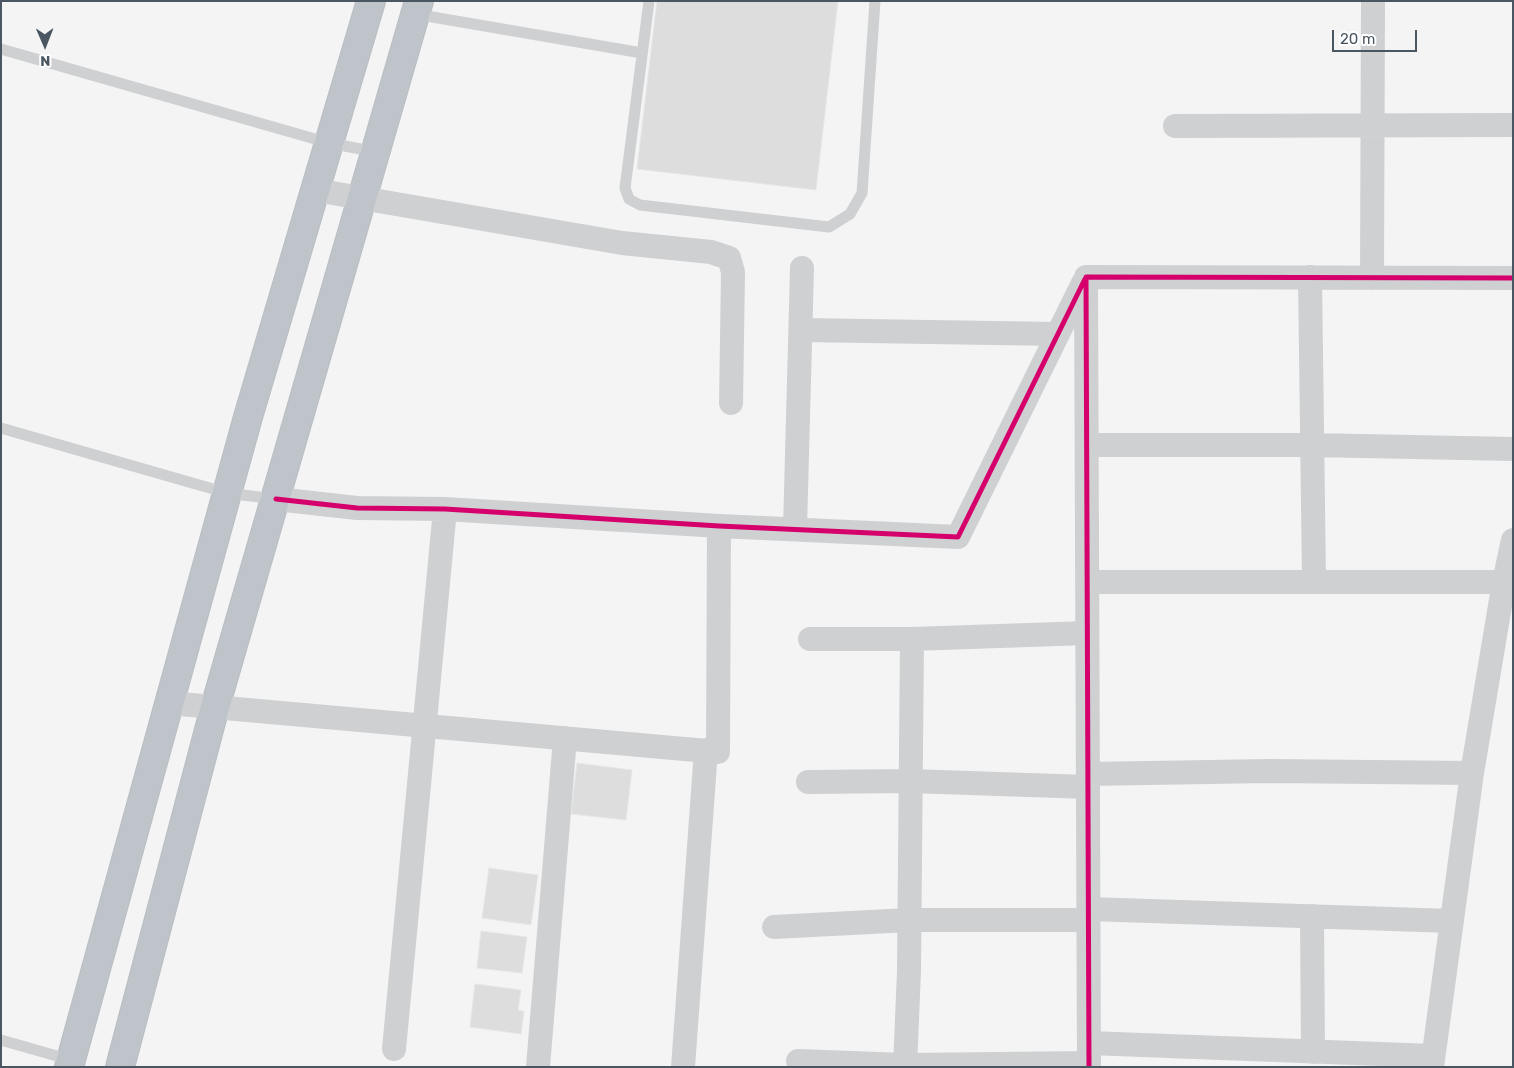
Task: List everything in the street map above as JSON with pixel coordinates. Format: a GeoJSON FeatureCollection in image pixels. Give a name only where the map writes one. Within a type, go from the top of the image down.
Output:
{"type":"FeatureCollection","features":[{"type":"Feature","properties":{"kind":"highway"},"geometry":{"type":"LineString","coordinates":[[70,1064],[227,493],[371,1]]}},
{"type":"Feature","properties":{"kind":"highway"},"geometry":{"type":"LineString","coordinates":[[120,1067],[216,707],[417,8]]}},
{"type":"Feature","properties":{"kind":"street"},"geometry":{"type":"LineString","coordinates":[[1372,278],[1373,1]]}},
{"type":"Feature","properties":{"kind":"street"},"geometry":{"type":"LineString","coordinates":[[1175,126],[1513,125]]}},
{"type":"Feature","properties":{"kind":"street"},"geometry":{"type":"LineString","coordinates":[[315,190],[622,243],[711,252],[729,258],[733,272],[732,403]]}},
{"type":"Feature","properties":{"kind":"street"},"geometry":{"type":"LineString","coordinates":[[795,529],[802,268]]}},
{"type":"Feature","properties":{"kind":"street"},"geometry":{"type":"LineString","coordinates":[[1086,276],[1513,278]]}},
{"type":"Feature","properties":{"kind":"street"},"geometry":{"type":"LineString","coordinates":[[276,499],[357,508],[445,509],[720,526],[958,537],[1086,276]]}},
{"type":"Feature","properties":{"kind":"street"},"geometry":{"type":"LineString","coordinates":[[1086,276],[1089,1058]]}},
{"type":"Feature","properties":{"kind":"street"},"geometry":{"type":"LineString","coordinates":[[1310,277],[1314,582]]}},
{"type":"Feature","properties":{"kind":"street"},"geometry":{"type":"LineString","coordinates":[[801,330],[1058,334]]}},
{"type":"Feature","properties":{"kind":"street"},"geometry":{"type":"LineString","coordinates":[[1087,445],[1311,445],[1513,449]]}},
{"type":"Feature","properties":{"kind":"street"},"geometry":{"type":"LineString","coordinates":[[394,1049],[445,509]]}},
{"type":"Feature","properties":{"kind":"street"},"geometry":{"type":"LineString","coordinates":[[169,703],[718,752],[720,526]]}},
{"type":"Feature","properties":{"kind":"street"},"geometry":{"type":"LineString","coordinates":[[798,1062],[905,1066],[1089,1058],[1262,1058],[1312,1052],[1432,1061],[1472,773],[1504,582],[1513,540]]}},
{"type":"Feature","properties":{"kind":"street"},"geometry":{"type":"LineString","coordinates":[[1087,582],[1504,582]]}},
{"type":"Feature","properties":{"kind":"street"},"geometry":{"type":"LineString","coordinates":[[810,639],[912,639],[1087,633]]}},
{"type":"Feature","properties":{"kind":"street"},"geometry":{"type":"LineString","coordinates":[[905,1066],[909,920],[912,639]]}},
{"type":"Feature","properties":{"kind":"street"},"geometry":{"type":"LineString","coordinates":[[538,1067],[565,738]]}},
{"type":"Feature","properties":{"kind":"street"},"geometry":{"type":"LineString","coordinates":[[683,1067],[706,750]]}},
{"type":"Feature","properties":{"kind":"street"},"geometry":{"type":"LineString","coordinates":[[808,782],[1088,780],[1270,771],[1472,773]]}},
{"type":"Feature","properties":{"kind":"street"},"geometry":{"type":"LineString","coordinates":[[774,927],[909,920],[1089,915],[1312,916],[1452,921]]}},
{"type":"Feature","properties":{"kind":"street"},"geometry":{"type":"LineString","coordinates":[[1312,916],[1312,1052]]}},
{"type":"Feature","properties":{"kind":"lane"},"geometry":{"type":"LineString","coordinates":[[649,1],[624,188],[629,199],[640,205],[829,227],[850,214],[862,193],[876,1]]}},
{"type":"Feature","properties":{"kind":"lane"},"geometry":{"type":"LineString","coordinates":[[417,8],[642,53]]}},
{"type":"Feature","properties":{"kind":"lane"},"geometry":{"type":"LineString","coordinates":[[1,49],[329,143],[376,152]]}},
{"type":"Feature","properties":{"kind":"lane"},"geometry":{"type":"LineString","coordinates":[[1,428],[227,493],[276,499]]}},
{"type":"Feature","properties":{"kind":"lane"},"geometry":{"type":"LineString","coordinates":[[1,1040],[70,1064]]}},
{"type":"Feature","properties":{"kind":"building"},"geometry":{"type":"Polygon","coordinates":[[[657,1],[838,1],[816,190],[637,169],[657,1]]]}},
{"type":"Feature","properties":{"kind":"building"},"geometry":{"type":"Polygon","coordinates":[[[577,763],[632,770],[626,820],[571,814],[577,763]]]}},
{"type":"Feature","properties":{"kind":"building"},"geometry":{"type":"Polygon","coordinates":[[[489,868],[538,875],[531,925],[482,918],[489,868]]]}},
{"type":"Feature","properties":{"kind":"building"},"geometry":{"type":"Polygon","coordinates":[[[481,931],[527,937],[522,973],[477,968],[481,931]]]}},
{"type":"Feature","properties":{"kind":"building"},"geometry":{"type":"Polygon","coordinates":[[[475,984],[521,990],[518,1010],[524,1011],[521,1034],[470,1027],[475,984]]]}},
{"type":"Feature","properties":{"kind":"cycle path"},"geometry":{"type":"LineString","coordinates":[[1089,1067],[1086,277],[1513,278]]}},
{"type":"Feature","properties":{"kind":"cycle path"},"geometry":{"type":"LineString","coordinates":[[276,499],[357,508],[445,509],[719,526],[958,537],[1085,279]]}}]}
